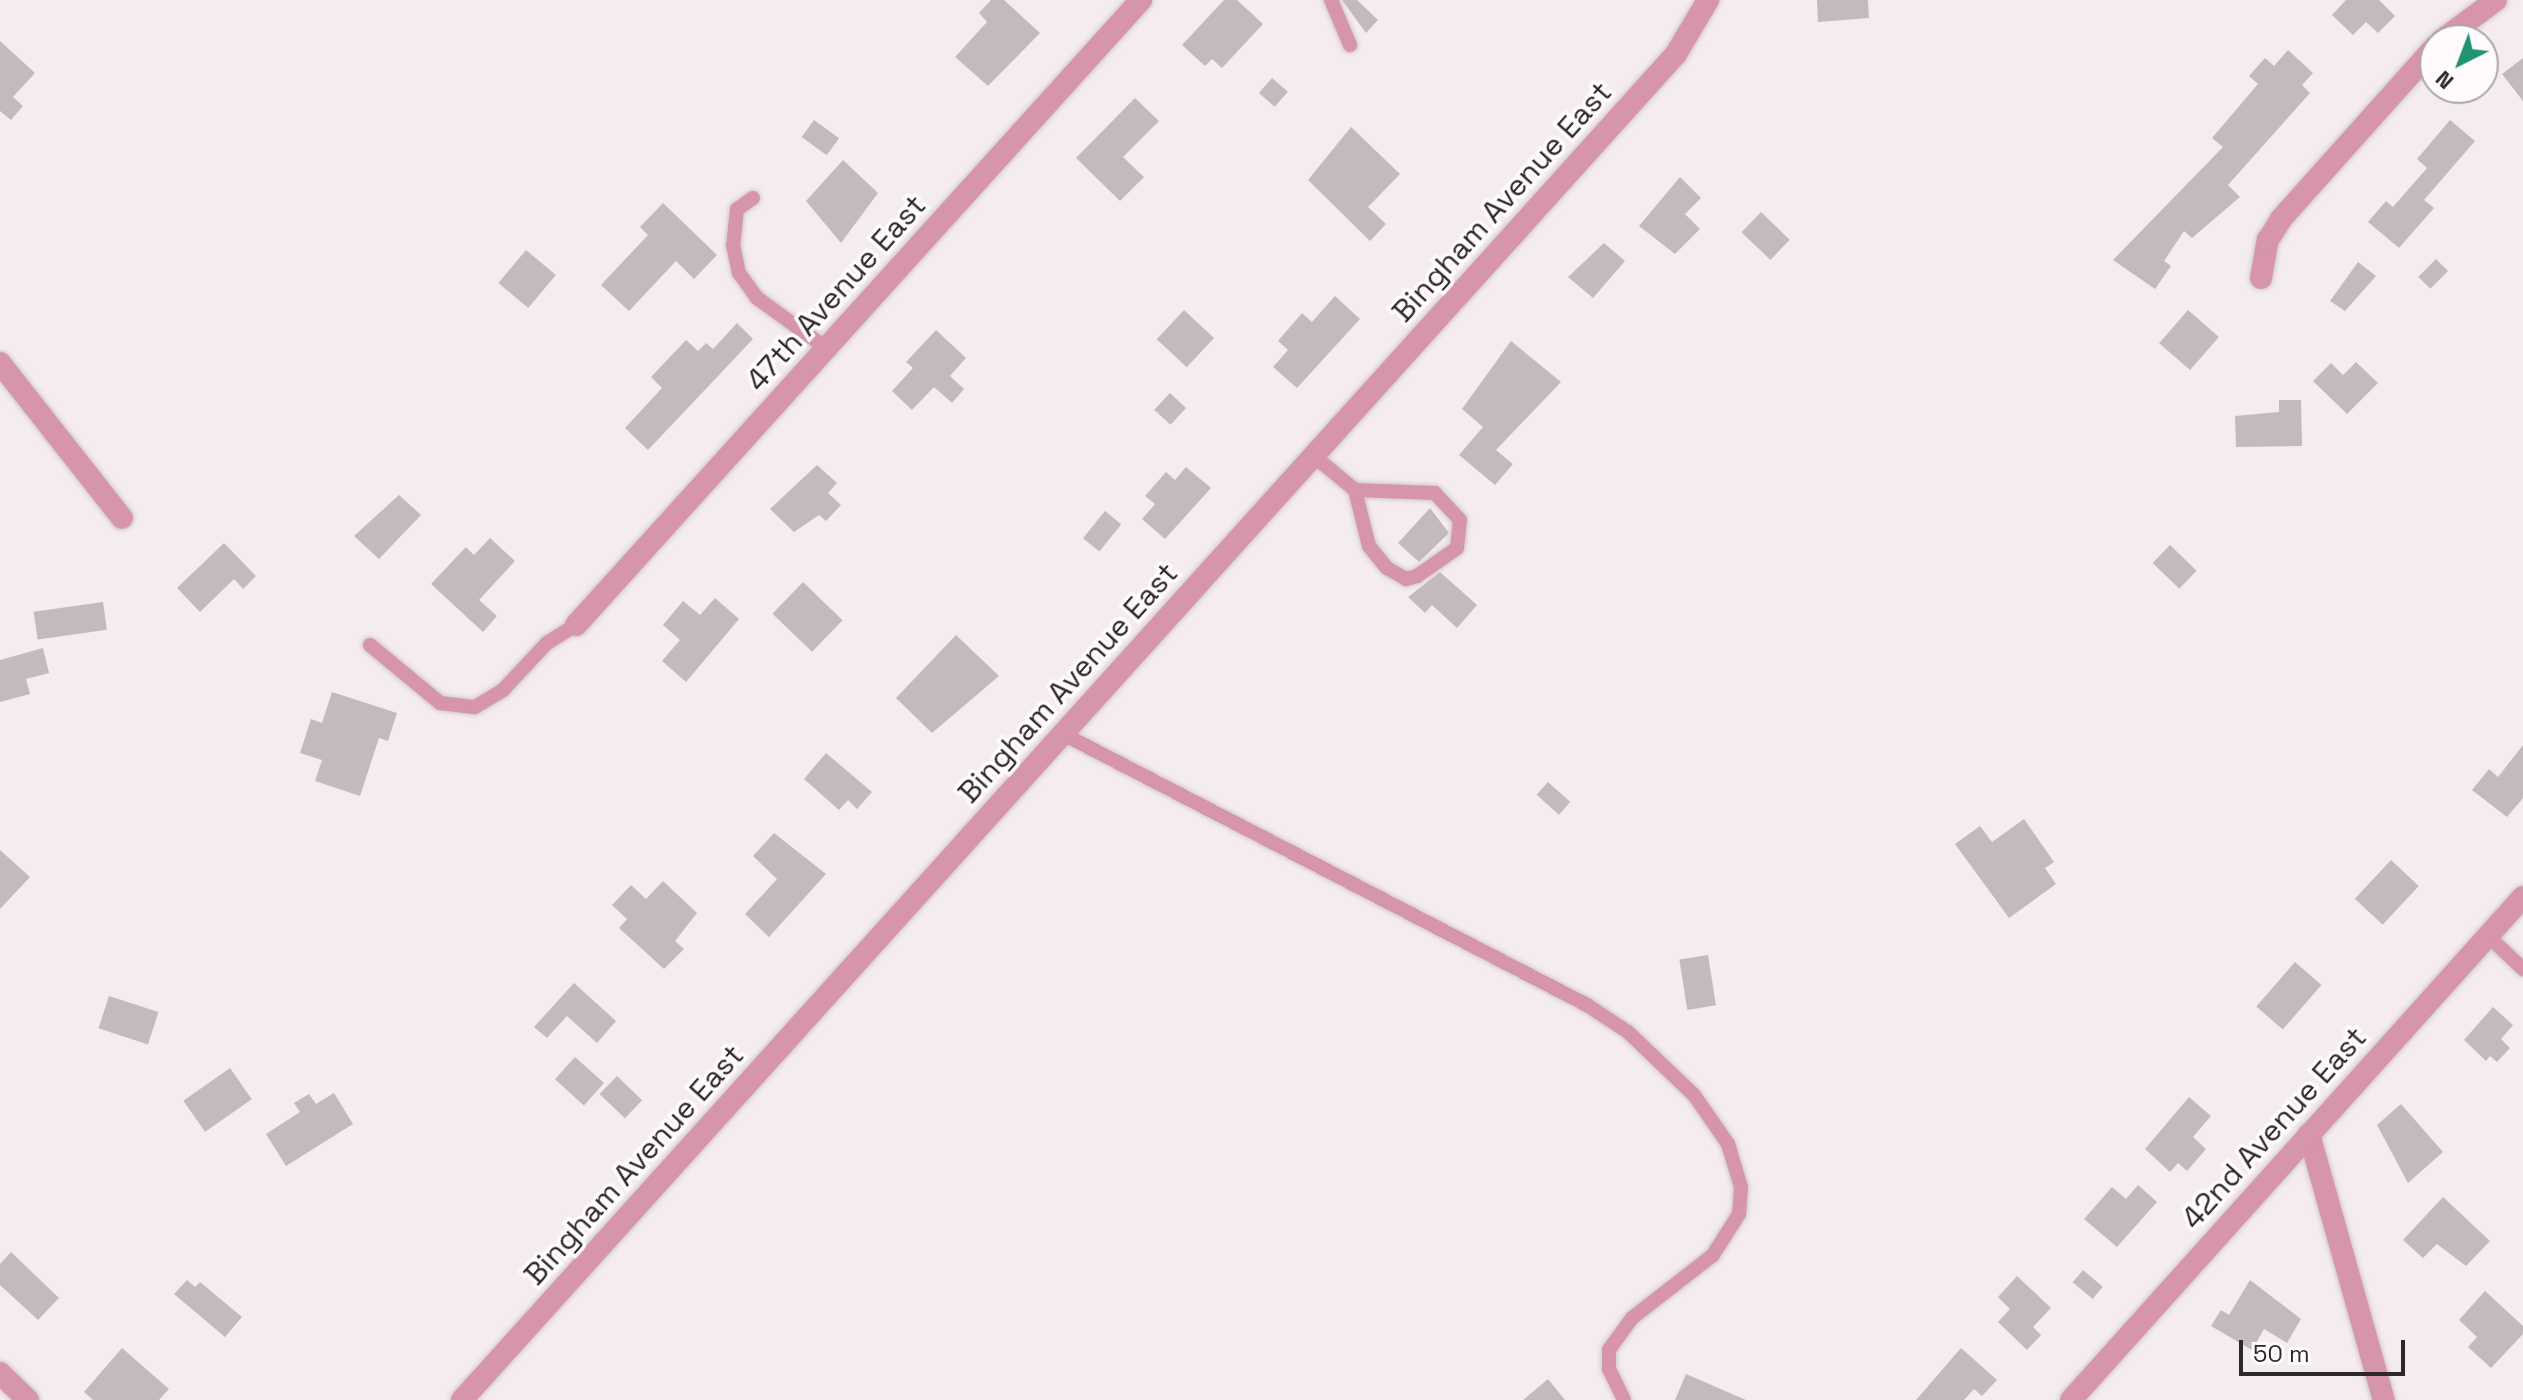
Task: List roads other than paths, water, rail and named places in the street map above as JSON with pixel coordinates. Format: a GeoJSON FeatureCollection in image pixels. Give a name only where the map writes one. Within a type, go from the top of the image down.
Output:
{"type":"FeatureCollection","features":[{"type":"Feature","properties":{"kind":"street","name":"47th Avenue East"},"geometry":{"type":"LineString","coordinates":[[576,625],[1141,0]]}},
{"type":"Feature","properties":{"kind":"street","name":"Bingham Avenue East"},"geometry":{"type":"LineString","coordinates":[[462,1400],[1676,54],[1708,0]]}},
{"type":"Feature","properties":{"kind":"street"},"geometry":{"type":"LineString","coordinates":[[2464,24],[2496,0]]}},
{"type":"Feature","properties":{"kind":"street"},"geometry":{"type":"LineString","coordinates":[[2261,278],[2268,240],[2281,219],[2419,65]]}},
{"type":"Feature","properties":{"kind":"street"},"geometry":{"type":"LineString","coordinates":[[0,363],[122,518]]}},
{"type":"Feature","properties":{"kind":"street","name":"42nd Avenue East"},"geometry":{"type":"LineString","coordinates":[[2071,1400],[2523,897]]}},
{"type":"Feature","properties":{"kind":"street"},"geometry":{"type":"LineString","coordinates":[[2309,1134],[2384,1400]]}},
{"type":"Feature","properties":{"kind":"street"},"geometry":{"type":"LineString","coordinates":[[0,1373],[28,1400]]}},
{"type":"Feature","properties":{"kind":"lane"},"geometry":{"type":"LineString","coordinates":[[1331,0],[1350,45]]}},
{"type":"Feature","properties":{"kind":"lane"},"geometry":{"type":"LineString","coordinates":[[753,198],[737,209],[733,245],[739,273],[757,298],[826,348]]}},
{"type":"Feature","properties":{"kind":"lane"},"geometry":{"type":"LineString","coordinates":[[1314,456],[1355,490],[1369,546],[1387,568],[1406,579],[1417,576],[1457,548],[1460,520],[1435,493],[1355,490]]}},
{"type":"Feature","properties":{"kind":"lane"},"geometry":{"type":"LineString","coordinates":[[370,645],[440,703],[475,707],[503,690],[547,643],[576,625]]}},
{"type":"Feature","properties":{"kind":"lane"},"geometry":{"type":"LineString","coordinates":[[1063,734],[1587,1005],[1656,1056],[1694,1095],[1728,1144],[1741,1187],[1739,1214],[1713,1255],[1632,1318],[1609,1350],[1609,1369],[1624,1400]]}},
{"type":"Feature","properties":{"kind":"lane"},"geometry":{"type":"LineString","coordinates":[[2487,935],[2523,969]]}}]}
